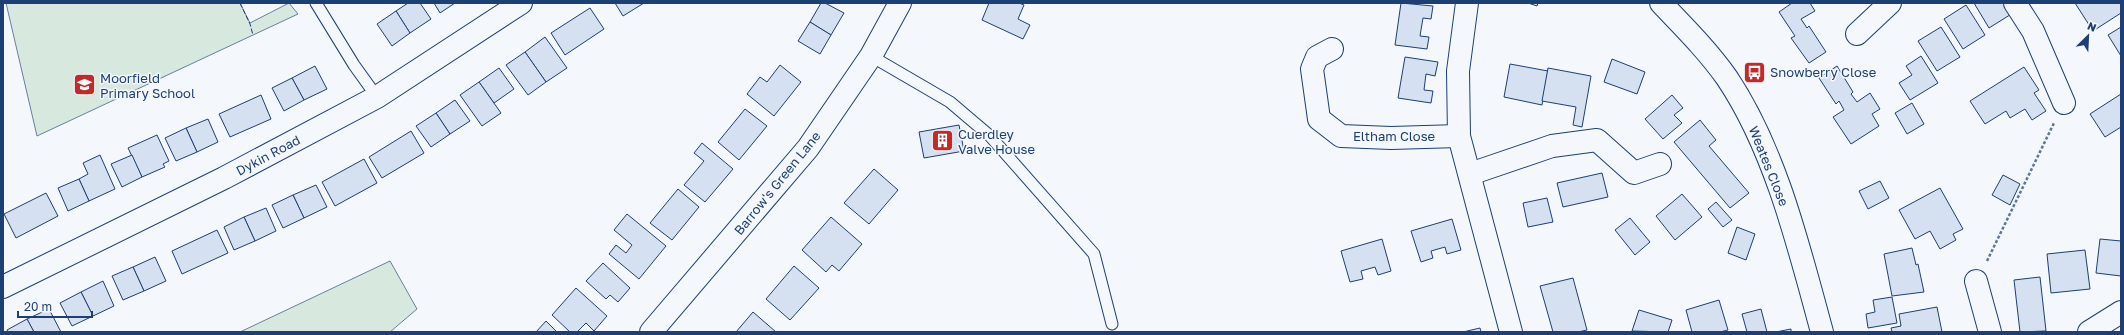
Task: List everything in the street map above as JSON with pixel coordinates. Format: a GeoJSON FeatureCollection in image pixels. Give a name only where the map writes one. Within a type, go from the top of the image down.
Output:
{"type":"FeatureCollection","features":[{"type":"Feature","properties":{"kind":"street","name":"Dykin Road"},"geometry":{"type":"LineString","coordinates":[[3,287],[224,178],[377,97],[521,3]]}},
{"type":"Feature","properties":{"kind":"street","name":"Barrow's Green Lane"},"geometry":{"type":"LineString","coordinates":[[651,332],[808,148],[871,56],[900,3]]}},
{"type":"Feature","properties":{"kind":"street"},"geometry":{"type":"LineString","coordinates":[[1467,3],[1458,71],[1459,136],[1511,332]]}},
{"type":"Feature","properties":{"kind":"street","name":"Weates Close"},"geometry":{"type":"LineString","coordinates":[[1661,3],[1693,36],[1727,78],[1759,136],[1797,239],[1822,332]]}},
{"type":"Feature","properties":{"kind":"street"},"geometry":{"type":"LineString","coordinates":[[1857,34],[1890,3]]}},
{"type":"Feature","properties":{"kind":"street"},"geometry":{"type":"LineString","coordinates":[[2016,3],[2033,31],[2064,103]]}},
{"type":"Feature","properties":{"kind":"street","name":"Eltham Close"},"geometry":{"type":"LineString","coordinates":[[1332,49],[1317,57],[1312,69],[1319,119],[1340,136],[1391,138],[1459,136]]}},
{"type":"Feature","properties":{"kind":"street"},"geometry":{"type":"LineString","coordinates":[[1470,174],[1552,146],[1597,140],[1634,173],[1660,164]]}},
{"type":"Feature","properties":{"kind":"street"},"geometry":{"type":"LineString","coordinates":[[1976,281],[1990,332]]}},
{"type":"Feature","properties":{"kind":"street"},"geometry":{"type":"LineString","coordinates":[[2089,332],[2121,312]]}},
{"type":"Feature","properties":{"kind":"lane"},"geometry":{"type":"LineString","coordinates":[[316,3],[354,66],[377,97]]}},
{"type":"Feature","properties":{"kind":"lane"},"geometry":{"type":"LineString","coordinates":[[871,56],[950,102],[990,136],[1094,254],[1112,324]]}},
{"type":"Feature","properties":{"kind":"path"},"geometry":{"type":"LineString","coordinates":[[1976,281],[2064,103]]}},
{"type":"Feature","properties":{"kind":"shaded area","name":"Moorfield Primary School"},"geometry":{"type":"Polygon","coordinates":[[[6,3],[240,3],[250,23],[289,3],[298,14],[37,136],[6,3]]]}},
{"type":"Feature","properties":{"kind":"shaded area"},"geometry":{"type":"Polygon","coordinates":[[[390,261],[417,309],[390,332],[240,332],[390,261]]]}},
{"type":"Feature","properties":{"kind":"building"},"geometry":{"type":"Polygon","coordinates":[[[408,3],[420,3],[431,19],[410,33],[396,11],[408,3]]]}},
{"type":"Feature","properties":{"kind":"building"},"geometry":{"type":"Polygon","coordinates":[[[434,3],[455,3],[440,13],[434,3]]]}},
{"type":"Feature","properties":{"kind":"building"},"geometry":{"type":"Polygon","coordinates":[[[615,3],[644,3],[623,16],[615,3]]]}},
{"type":"Feature","properties":{"kind":"building"},"geometry":{"type":"Polygon","coordinates":[[[821,3],[825,3],[844,13],[831,35],[810,22],[821,3]]]}},
{"type":"Feature","properties":{"kind":"building"},"geometry":{"type":"Polygon","coordinates":[[[989,3],[1019,3],[1024,5],[1018,19],[1030,25],[1023,39],[982,20],[989,3]]]}},
{"type":"Feature","properties":{"kind":"building"},"geometry":{"type":"Polygon","coordinates":[[[1401,3],[1433,6],[1431,19],[1423,18],[1420,36],[1429,37],[1427,49],[1395,45],[1401,3]]]}},
{"type":"Feature","properties":{"kind":"building"},"geometry":{"type":"Polygon","coordinates":[[[1528,3],[1538,3],[1537,6],[1528,3]]]}},
{"type":"Feature","properties":{"kind":"building"},"geometry":{"type":"Polygon","coordinates":[[[1792,3],[1810,3],[1815,11],[1801,19],[1807,28],[1809,26],[1826,52],[1809,63],[1791,38],[1795,36],[1779,12],[1792,3]]]}},
{"type":"Feature","properties":{"kind":"building"},"geometry":{"type":"Polygon","coordinates":[[[1974,3],[2006,3],[2013,13],[1989,28],[1974,3]]]}},
{"type":"Feature","properties":{"kind":"building"},"geometry":{"type":"Polygon","coordinates":[[[2075,3],[2121,3],[2121,13],[2093,31],[2075,3]]]}},
{"type":"Feature","properties":{"kind":"building"},"geometry":{"type":"Polygon","coordinates":[[[1966,5],[1985,35],[1963,49],[1944,19],[1966,5]]]}},
{"type":"Feature","properties":{"kind":"building"},"geometry":{"type":"Polygon","coordinates":[[[590,8],[604,29],[565,55],[551,33],[590,8]]]}},
{"type":"Feature","properties":{"kind":"building"},"geometry":{"type":"Polygon","coordinates":[[[396,11],[410,33],[392,46],[377,24],[396,11]]]}},
{"type":"Feature","properties":{"kind":"building"},"geometry":{"type":"Polygon","coordinates":[[[810,22],[831,35],[820,54],[798,41],[810,22]]]}},
{"type":"Feature","properties":{"kind":"building"},"geometry":{"type":"Polygon","coordinates":[[[1941,27],[1960,57],[1937,71],[1918,41],[1941,27]]]}},
{"type":"Feature","properties":{"kind":"building"},"geometry":{"type":"Polygon","coordinates":[[[2121,27],[2121,56],[2108,35],[2121,27]]]}},
{"type":"Feature","properties":{"kind":"building"},"geometry":{"type":"Polygon","coordinates":[[[545,37],[567,68],[546,82],[525,52],[545,37]]]}},
{"type":"Feature","properties":{"kind":"building"},"geometry":{"type":"Polygon","coordinates":[[[525,52],[546,82],[528,95],[506,65],[525,52]]]}},
{"type":"Feature","properties":{"kind":"building"},"geometry":{"type":"Polygon","coordinates":[[[1921,56],[1938,83],[1910,100],[1899,83],[1912,75],[1906,66],[1921,56]]]}},
{"type":"Feature","properties":{"kind":"building"},"geometry":{"type":"Polygon","coordinates":[[[1405,57],[1438,62],[1435,76],[1426,74],[1424,90],[1433,91],[1431,103],[1398,98],[1405,57]]]}},
{"type":"Feature","properties":{"kind":"building"},"geometry":{"type":"Polygon","coordinates":[[[1612,59],[1645,72],[1637,94],[1604,82],[1612,59]]]}},
{"type":"Feature","properties":{"kind":"building"},"geometry":{"type":"Polygon","coordinates":[[[1510,64],[1548,71],[1542,105],[1504,97],[1510,64]]]}},
{"type":"Feature","properties":{"kind":"building"},"geometry":{"type":"Polygon","coordinates":[[[780,65],[801,82],[774,116],[747,94],[760,77],[767,82],[780,65]]]}},
{"type":"Feature","properties":{"kind":"building"},"geometry":{"type":"Polygon","coordinates":[[[315,66],[327,89],[304,100],[292,78],[315,66]]]}},
{"type":"Feature","properties":{"kind":"building"},"geometry":{"type":"Polygon","coordinates":[[[1837,66],[1853,92],[1851,94],[1857,102],[1870,93],[1880,109],[1872,114],[1879,126],[1851,144],[1833,117],[1844,110],[1839,101],[1836,104],[1819,78],[1837,66]]]}},
{"type":"Feature","properties":{"kind":"building"},"geometry":{"type":"Polygon","coordinates":[[[2024,67],[2039,90],[2034,93],[2046,111],[2032,120],[2025,109],[2010,118],[2006,111],[1985,124],[1970,101],[2024,67]]]}},
{"type":"Feature","properties":{"kind":"building"},"geometry":{"type":"Polygon","coordinates":[[[499,68],[514,89],[494,103],[479,82],[499,68]]]}},
{"type":"Feature","properties":{"kind":"building"},"geometry":{"type":"Polygon","coordinates":[[[1548,68],[1591,76],[1582,127],[1573,125],[1576,107],[1542,101],[1548,68]]]}},
{"type":"Feature","properties":{"kind":"building"},"geometry":{"type":"Polygon","coordinates":[[[292,78],[304,100],[284,111],[272,88],[292,78]]]}},
{"type":"Feature","properties":{"kind":"building"},"geometry":{"type":"Polygon","coordinates":[[[479,82],[501,113],[482,126],[460,95],[479,82]]]}},
{"type":"Feature","properties":{"kind":"building"},"geometry":{"type":"Polygon","coordinates":[[[2121,94],[2121,127],[2105,137],[2090,114],[2121,94]]]}},
{"type":"Feature","properties":{"kind":"building"},"geometry":{"type":"Polygon","coordinates":[[[261,95],[271,119],[230,137],[219,114],[261,95]]]}},
{"type":"Feature","properties":{"kind":"building"},"geometry":{"type":"Polygon","coordinates":[[[1672,95],[1683,108],[1674,115],[1682,123],[1663,139],[1645,119],[1672,95]]]}},
{"type":"Feature","properties":{"kind":"building"},"geometry":{"type":"Polygon","coordinates":[[[455,100],[470,121],[450,134],[436,113],[455,100]]]}},
{"type":"Feature","properties":{"kind":"building"},"geometry":{"type":"Polygon","coordinates":[[[1912,103],[1924,124],[1907,134],[1895,113],[1912,103]]]}},
{"type":"Feature","properties":{"kind":"building"},"geometry":{"type":"Polygon","coordinates":[[[745,109],[767,126],[739,160],[718,142],[745,109]]]}},
{"type":"Feature","properties":{"kind":"building"},"geometry":{"type":"Polygon","coordinates":[[[436,113],[450,134],[431,147],[416,126],[436,113]]]}},
{"type":"Feature","properties":{"kind":"building"},"geometry":{"type":"Polygon","coordinates":[[[208,119],[218,142],[197,152],[186,128],[208,119]]]}},
{"type":"Feature","properties":{"kind":"building"},"geometry":{"type":"Polygon","coordinates":[[[1700,120],[1716,140],[1709,146],[1749,193],[1730,208],[1674,142],[1700,120]]]}},
{"type":"Feature","properties":{"kind":"building","name":"Cuerdley Valve House"},"geometry":{"type":"Polygon","coordinates":[[[959,125],[964,151],[924,158],[919,132],[959,125]]]}},
{"type":"Feature","properties":{"kind":"building"},"geometry":{"type":"Polygon","coordinates":[[[186,128],[197,152],[176,161],[165,138],[186,128]]]}},
{"type":"Feature","properties":{"kind":"building"},"geometry":{"type":"Polygon","coordinates":[[[411,131],[424,153],[382,178],[369,157],[411,131]]]}},
{"type":"Feature","properties":{"kind":"building"},"geometry":{"type":"Polygon","coordinates":[[[157,135],[169,161],[163,164],[165,167],[142,177],[128,148],[157,135]]]}},
{"type":"Feature","properties":{"kind":"building"},"geometry":{"type":"Polygon","coordinates":[[[702,143],[733,169],[705,202],[684,185],[704,161],[694,153],[702,143]]]}},
{"type":"Feature","properties":{"kind":"building"},"geometry":{"type":"Polygon","coordinates":[[[100,155],[115,189],[89,201],[79,179],[88,174],[83,163],[100,155]]]}},
{"type":"Feature","properties":{"kind":"building"},"geometry":{"type":"Polygon","coordinates":[[[132,155],[142,177],[122,187],[111,164],[132,155]]]}},
{"type":"Feature","properties":{"kind":"building"},"geometry":{"type":"Polygon","coordinates":[[[364,159],[377,183],[335,206],[322,182],[364,159]]]}},
{"type":"Feature","properties":{"kind":"building"},"geometry":{"type":"Polygon","coordinates":[[[874,169],[898,190],[869,224],[844,203],[874,169]]]}},
{"type":"Feature","properties":{"kind":"building"},"geometry":{"type":"Polygon","coordinates":[[[1602,173],[1608,197],[1563,207],[1557,183],[1602,173]]]}},
{"type":"Feature","properties":{"kind":"building"},"geometry":{"type":"Polygon","coordinates":[[[2003,175],[2020,184],[2010,205],[1992,195],[2003,175]]]}},
{"type":"Feature","properties":{"kind":"building"},"geometry":{"type":"Polygon","coordinates":[[[79,179],[89,201],[68,211],[58,188],[79,179]]]}},
{"type":"Feature","properties":{"kind":"building"},"geometry":{"type":"Polygon","coordinates":[[[1880,181],[1889,198],[1868,209],[1859,191],[1880,181]]]}},
{"type":"Feature","properties":{"kind":"building"},"geometry":{"type":"Polygon","coordinates":[[[316,185],[327,207],[304,218],[293,195],[316,185]]]}},
{"type":"Feature","properties":{"kind":"building"},"geometry":{"type":"Polygon","coordinates":[[[1940,188],[1963,229],[1953,234],[1956,240],[1940,249],[1930,231],[1915,239],[1899,210],[1940,188]]]}},
{"type":"Feature","properties":{"kind":"building"},"geometry":{"type":"Polygon","coordinates":[[[678,189],[699,207],[672,240],[650,223],[678,189]]]}},
{"type":"Feature","properties":{"kind":"building"},"geometry":{"type":"Polygon","coordinates":[[[46,193],[58,216],[16,238],[4,214],[46,193]]]}},
{"type":"Feature","properties":{"kind":"building"},"geometry":{"type":"Polygon","coordinates":[[[1682,194],[1702,217],[1675,240],[1656,216],[1682,194]]]}},
{"type":"Feature","properties":{"kind":"building"},"geometry":{"type":"Polygon","coordinates":[[[293,195],[304,218],[283,228],[272,205],[293,195]]]}},
{"type":"Feature","properties":{"kind":"building"},"geometry":{"type":"Polygon","coordinates":[[[1547,198],[1553,222],[1528,227],[1523,203],[1547,198]]]}},
{"type":"Feature","properties":{"kind":"building"},"geometry":{"type":"Polygon","coordinates":[[[1716,202],[1732,220],[1723,227],[1708,209],[1716,202]]]}},
{"type":"Feature","properties":{"kind":"building"},"geometry":{"type":"Polygon","coordinates":[[[266,208],[276,231],[255,241],[244,217],[266,208]]]}},
{"type":"Feature","properties":{"kind":"building"},"geometry":{"type":"Polygon","coordinates":[[[627,214],[666,246],[639,279],[609,254],[616,245],[626,253],[632,245],[614,230],[627,214]]]}},
{"type":"Feature","properties":{"kind":"building"},"geometry":{"type":"Polygon","coordinates":[[[244,217],[255,241],[234,250],[224,227],[244,217]]]}},
{"type":"Feature","properties":{"kind":"building"},"geometry":{"type":"Polygon","coordinates":[[[831,217],[862,244],[839,271],[832,265],[826,272],[802,250],[831,217]]]}},
{"type":"Feature","properties":{"kind":"building"},"geometry":{"type":"Polygon","coordinates":[[[1630,218],[1650,242],[1635,255],[1615,230],[1630,218]]]}},
{"type":"Feature","properties":{"kind":"building"},"geometry":{"type":"Polygon","coordinates":[[[1452,219],[1461,250],[1447,254],[1445,247],[1431,251],[1433,258],[1421,262],[1411,231],[1452,219]]]}},
{"type":"Feature","properties":{"kind":"building"},"geometry":{"type":"Polygon","coordinates":[[[1737,227],[1755,234],[1746,260],[1728,253],[1737,227]]]}},
{"type":"Feature","properties":{"kind":"building"},"geometry":{"type":"Polygon","coordinates":[[[217,230],[228,253],[182,274],[172,251],[217,230]]]}},
{"type":"Feature","properties":{"kind":"building"},"geometry":{"type":"Polygon","coordinates":[[[1382,239],[1391,271],[1378,275],[1375,267],[1361,271],[1363,279],[1350,282],[1341,251],[1382,239]]]}},
{"type":"Feature","properties":{"kind":"building"},"geometry":{"type":"Polygon","coordinates":[[[2100,239],[2121,241],[2121,276],[2096,273],[2100,239]]]}},
{"type":"Feature","properties":{"kind":"building"},"geometry":{"type":"Polygon","coordinates":[[[1912,248],[1916,265],[1918,264],[1924,292],[1892,296],[1884,254],[1912,248]]]}},
{"type":"Feature","properties":{"kind":"building"},"geometry":{"type":"Polygon","coordinates":[[[2085,250],[2090,289],[2051,293],[2047,254],[2085,250]]]}},
{"type":"Feature","properties":{"kind":"building"},"geometry":{"type":"Polygon","coordinates":[[[155,257],[166,281],[144,291],[133,267],[155,257]]]}},
{"type":"Feature","properties":{"kind":"building"},"geometry":{"type":"Polygon","coordinates":[[[603,263],[630,288],[618,302],[610,295],[606,299],[586,281],[603,263]]]}},
{"type":"Feature","properties":{"kind":"building"},"geometry":{"type":"Polygon","coordinates":[[[794,266],[819,288],[790,320],[766,299],[794,266]]]}},
{"type":"Feature","properties":{"kind":"building"},"geometry":{"type":"Polygon","coordinates":[[[133,267],[144,291],[123,300],[112,276],[133,267]]]}},
{"type":"Feature","properties":{"kind":"building"},"geometry":{"type":"Polygon","coordinates":[[[2040,277],[2046,331],[2020,332],[2014,280],[2040,277]]]}},
{"type":"Feature","properties":{"kind":"building"},"geometry":{"type":"Polygon","coordinates":[[[1573,278],[1587,330],[1578,332],[1553,332],[1540,286],[1573,278]]]}},
{"type":"Feature","properties":{"kind":"building"},"geometry":{"type":"Polygon","coordinates":[[[103,281],[114,306],[93,316],[81,292],[103,281]]]}},
{"type":"Feature","properties":{"kind":"building"},"geometry":{"type":"Polygon","coordinates":[[[576,288],[607,316],[594,331],[586,323],[577,332],[570,332],[552,315],[576,288]]]}},
{"type":"Feature","properties":{"kind":"building"},"geometry":{"type":"Polygon","coordinates":[[[81,292],[93,316],[72,326],[60,303],[81,292]]]}},
{"type":"Feature","properties":{"kind":"building"},"geometry":{"type":"Polygon","coordinates":[[[1892,297],[1897,323],[1868,328],[1866,314],[1875,312],[1873,300],[1892,297]]]}},
{"type":"Feature","properties":{"kind":"building"},"geometry":{"type":"Polygon","coordinates":[[[1719,300],[1728,330],[1720,332],[1692,332],[1686,310],[1719,300]]]}},
{"type":"Feature","properties":{"kind":"building"},"geometry":{"type":"Polygon","coordinates":[[[1937,307],[1942,332],[1892,332],[1891,328],[1901,326],[1899,314],[1937,307]]]}},
{"type":"Feature","properties":{"kind":"building"},"geometry":{"type":"Polygon","coordinates":[[[49,309],[61,332],[34,332],[27,319],[49,309]]]}},
{"type":"Feature","properties":{"kind":"building"},"geometry":{"type":"Polygon","coordinates":[[[1761,309],[1767,332],[1747,332],[1742,314],[1761,309]]]}},
{"type":"Feature","properties":{"kind":"building"},"geometry":{"type":"Polygon","coordinates":[[[1639,310],[1672,320],[1668,332],[1632,331],[1639,310]]]}},
{"type":"Feature","properties":{"kind":"building"},"geometry":{"type":"Polygon","coordinates":[[[753,312],[776,332],[736,332],[753,312]]]}},
{"type":"Feature","properties":{"kind":"building"},"geometry":{"type":"Polygon","coordinates":[[[27,319],[34,332],[8,332],[7,330],[27,319]]]}},
{"type":"Feature","properties":{"kind":"building"},"geometry":{"type":"Polygon","coordinates":[[[546,321],[557,332],[536,332],[546,321]]]}},
{"type":"Feature","properties":{"kind":"building"},"geometry":{"type":"Polygon","coordinates":[[[1480,328],[1481,332],[1463,332],[1480,328]]]}},
{"type":"Feature","properties":{"kind":"building"},"geometry":{"type":"Polygon","coordinates":[[[1791,329],[1791,332],[1776,332],[1791,329]]]}},
{"type":"Feature","properties":{"kind":"fence"},"geometry":{"type":"LineString","coordinates":[[240,3],[250,24],[253,35]]}},
{"type":"Feature","properties":{"kind":"place","name":"Snowberry Close"},"geometry":{"type":"Point","coordinates":[1754,72]}},
{"type":"Feature","properties":{"kind":"place","name":"Moorfield Primary School"},"geometry":{"type":"Point","coordinates":[85,85]}},
{"type":"Feature","properties":{"kind":"place","name":"Cuerdley Valve House"},"geometry":{"type":"Point","coordinates":[942,141]}}]}
